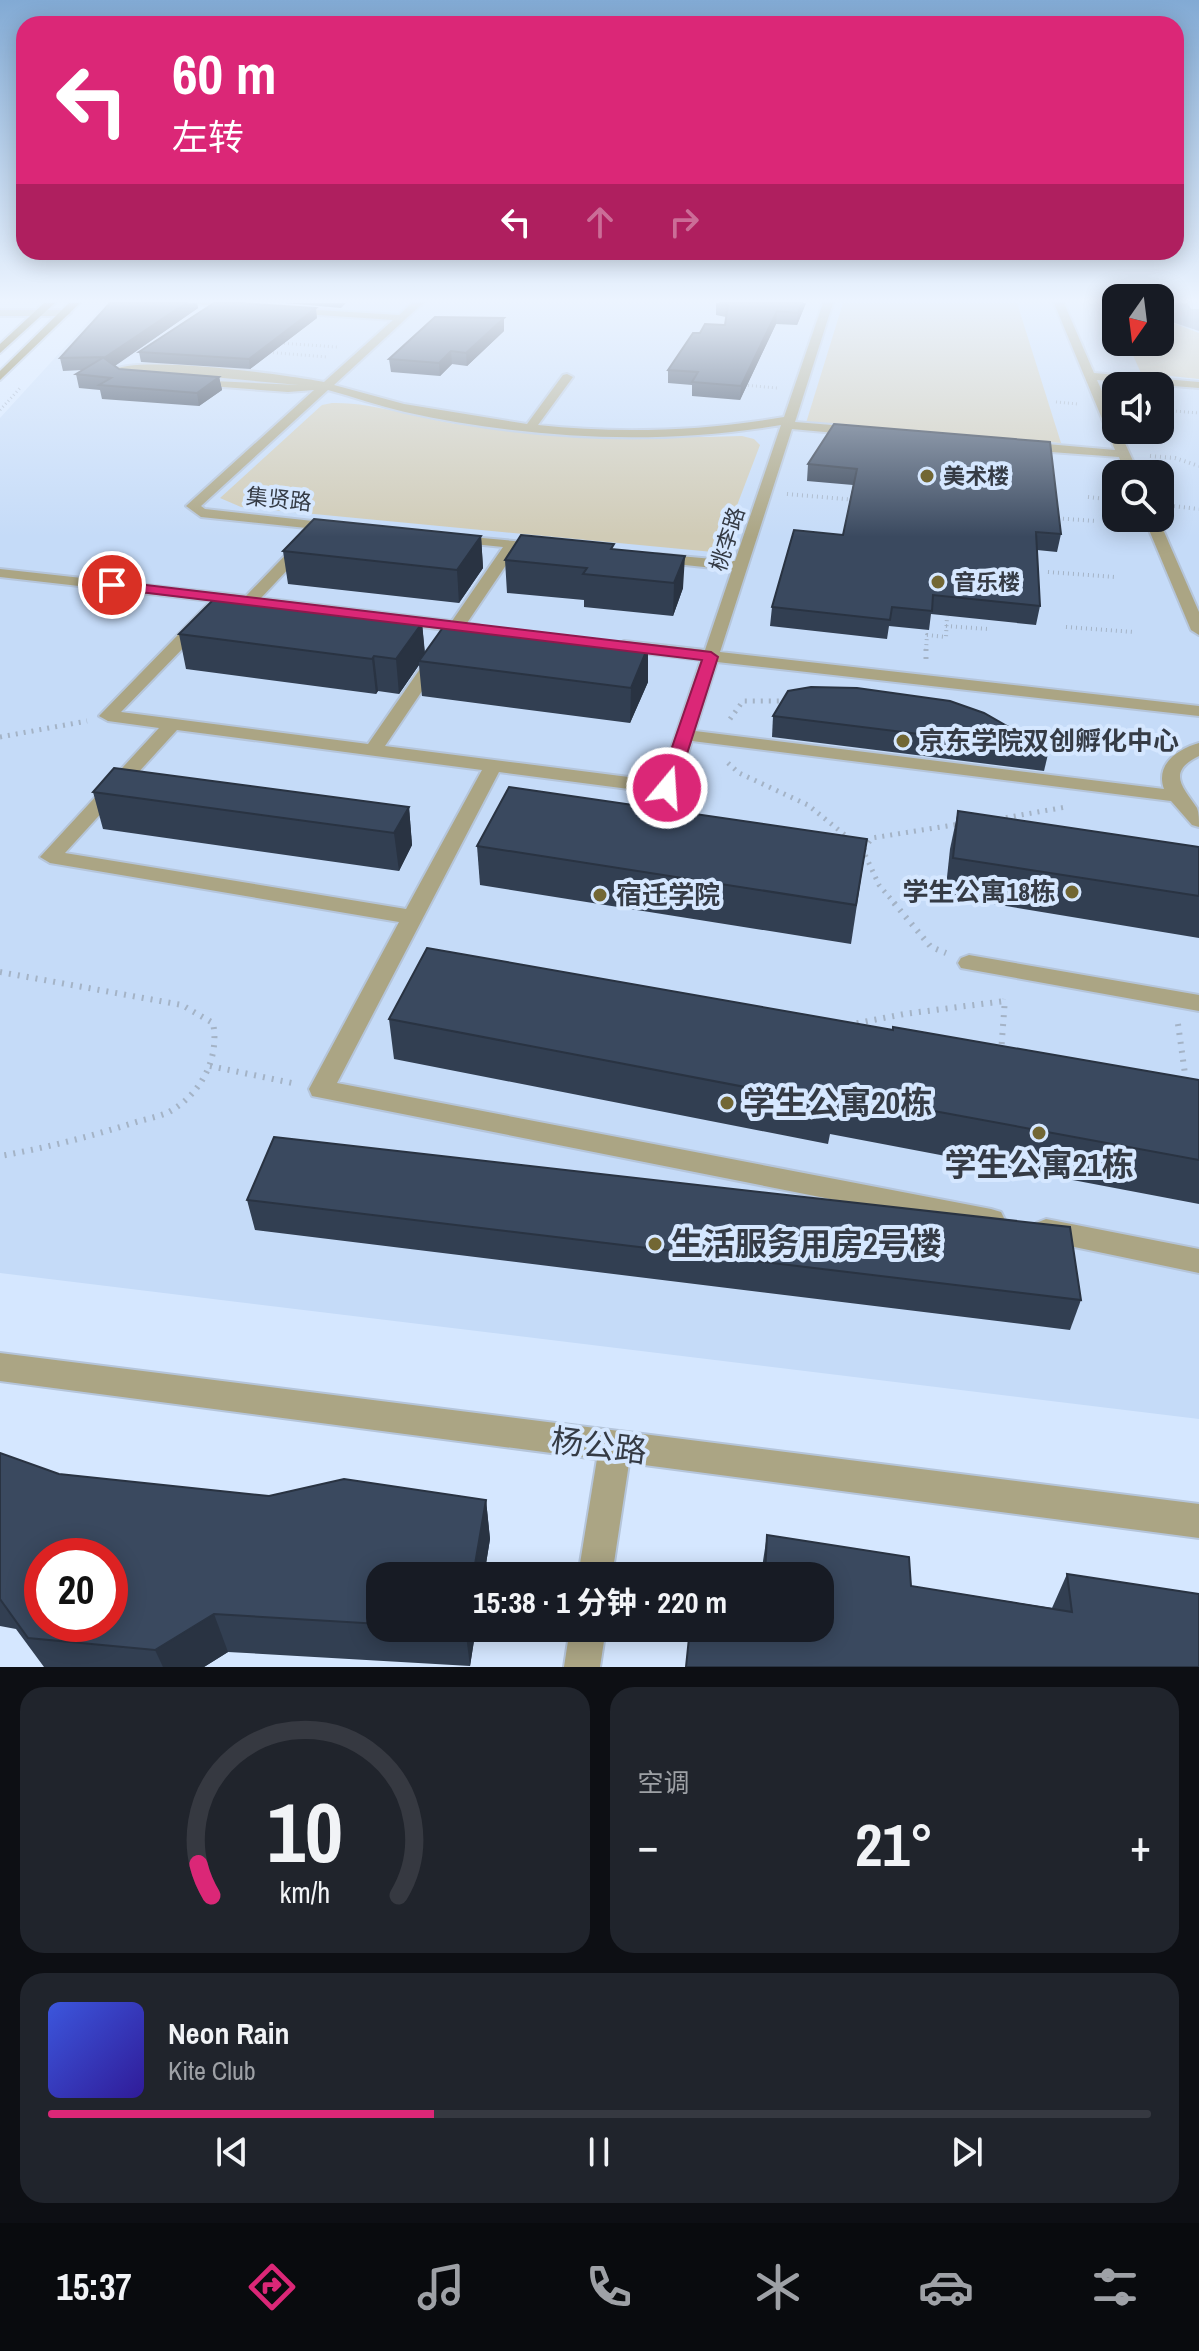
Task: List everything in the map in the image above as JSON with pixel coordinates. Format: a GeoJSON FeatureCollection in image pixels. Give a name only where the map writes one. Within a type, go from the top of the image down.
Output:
{"type":"FeatureCollection","features":[{"type":"Feature","properties":{"kind":"street"},"geometry":{"type":"LineString","coordinates":[[183,381],[288,389],[327,386],[404,408],[531,427],[677,432],[732,430],[789,423],[866,432]]}},
{"type":"Feature","properties":{"kind":"street"},"geometry":{"type":"LineString","coordinates":[[327,386],[333,381]]}},
{"type":"Feature","properties":{"kind":"street"},"geometry":{"type":"LineString","coordinates":[[531,427],[564,381]]}},
{"type":"Feature","properties":{"kind":"street","name":"桃李路"},"geometry":{"type":"LineString","coordinates":[[494,764],[667,788],[802,381]]}},
{"type":"Feature","properties":{"kind":"street"},"geometry":{"type":"LineString","coordinates":[[1093,381],[1126,460]]}},
{"type":"Feature","properties":{"kind":"street"},"geometry":{"type":"LineString","coordinates":[[1149,381],[1199,385]]}},
{"type":"Feature","properties":{"kind":"street","name":"集贤路"},"geometry":{"type":"LineString","coordinates":[[327,386],[193,506],[195,511],[347,528]]}},
{"type":"Feature","properties":{"kind":"street"},"geometry":{"type":"LineString","coordinates":[[1008,444],[1124,454]]}},
{"type":"Feature","properties":{"kind":"street"},"geometry":{"type":"LineString","coordinates":[[250,601],[322,525]]}},
{"type":"Feature","properties":{"kind":"street"},"geometry":{"type":"LineString","coordinates":[[1157,532],[1199,630]]}},
{"type":"Feature","properties":{"kind":"street"},"geometry":{"type":"LineString","coordinates":[[435,536],[556,548]]}},
{"type":"Feature","properties":{"kind":"street"},"geometry":{"type":"LineString","coordinates":[[451,559],[466,539]]}},
{"type":"Feature","properties":{"kind":"street"},"geometry":{"type":"LineString","coordinates":[[374,749],[513,544]]}},
{"type":"Feature","properties":{"kind":"street"},"geometry":{"type":"LineString","coordinates":[[644,556],[741,566]]}},
{"type":"Feature","properties":{"kind":"street"},"geometry":{"type":"LineString","coordinates":[[0,573],[488,630]]}},
{"type":"Feature","properties":{"kind":"street"},"geometry":{"type":"LineString","coordinates":[[108,716],[223,598]]}},
{"type":"Feature","properties":{"kind":"street"},"geometry":{"type":"LineString","coordinates":[[601,643],[1199,711]]}},
{"type":"Feature","properties":{"kind":"street"},"geometry":{"type":"LineString","coordinates":[[108,716],[494,764],[321,1089],[1199,1261]]}},
{"type":"Feature","properties":{"kind":"street"},"geometry":{"type":"LineString","coordinates":[[173,724],[50,857],[413,917]]}},
{"type":"Feature","properties":{"kind":"street"},"geometry":{"type":"LineString","coordinates":[[685,735],[1176,796]]}},
{"type":"Feature","properties":{"kind":"street"},"geometry":{"type":"LineString","coordinates":[[1199,749],[1179,758],[1170,772],[1171,787],[1176,796],[1199,821]]}},
{"type":"Feature","properties":{"kind":"street"},"geometry":{"type":"LineString","coordinates":[[969,963],[1199,1003]]}},
{"type":"Feature","properties":{"kind":"street","name":"杨公路"},"geometry":{"type":"LineString","coordinates":[[0,1367],[1199,1521]]}},
{"type":"Feature","properties":{"kind":"street"},"geometry":{"type":"LineString","coordinates":[[597,1562],[615,1448]]}},
{"type":"Feature","properties":{"kind":"street"},"geometry":{"type":"LineString","coordinates":[[582,1667],[586,1642]]}},
{"type":"Feature","properties":{"kind":"path"},"geometry":{"type":"LineString","coordinates":[[738,381],[746,382],[744,385],[799,390]]}},
{"type":"Feature","properties":{"kind":"path"},"geometry":{"type":"LineString","coordinates":[[1174,411],[1199,413]]}},
{"type":"Feature","properties":{"kind":"path"},"geometry":{"type":"LineString","coordinates":[[1124,454],[1175,458],[1199,466]]}},
{"type":"Feature","properties":{"kind":"path"},"geometry":{"type":"LineString","coordinates":[[766,492],[860,500]]}},
{"type":"Feature","properties":{"kind":"path"},"geometry":{"type":"LineString","coordinates":[[1088,497],[1102,498]]}},
{"type":"Feature","properties":{"kind":"path"},"geometry":{"type":"LineString","coordinates":[[1174,506],[1199,509]]}},
{"type":"Feature","properties":{"kind":"path"},"geometry":{"type":"LineString","coordinates":[[1049,517],[1096,521]]}},
{"type":"Feature","properties":{"kind":"path"},"geometry":{"type":"LineString","coordinates":[[1048,572],[1115,577]]}},
{"type":"Feature","properties":{"kind":"path"},"geometry":{"type":"LineString","coordinates":[[925,680],[927,635],[946,637],[947,616]]}},
{"type":"Feature","properties":{"kind":"path"},"geometry":{"type":"LineString","coordinates":[[946,626],[988,629]]}},
{"type":"Feature","properties":{"kind":"path"},"geometry":{"type":"LineString","coordinates":[[1066,627],[1134,632]]}},
{"type":"Feature","properties":{"kind":"path"},"geometry":{"type":"LineString","coordinates":[[0,737],[108,716]]}},
{"type":"Feature","properties":{"kind":"path"},"geometry":{"type":"LineString","coordinates":[[994,820],[1088,802],[1116,788]]}},
{"type":"Feature","properties":{"kind":"path"},"geometry":{"type":"LineString","coordinates":[[864,849],[872,838],[912,829],[966,823]]}},
{"type":"Feature","properties":{"kind":"path"},"geometry":{"type":"LineString","coordinates":[[1000,1059],[1007,970]]}},
{"type":"Feature","properties":{"kind":"path"},"geometry":{"type":"LineString","coordinates":[[0,972],[182,1005],[213,1023],[218,1039],[210,1066],[193,1093],[170,1111],[104,1133],[0,1156]]}},
{"type":"Feature","properties":{"kind":"path"},"geometry":{"type":"LineString","coordinates":[[1174,999],[1187,1089]]}},
{"type":"Feature","properties":{"kind":"path"},"geometry":{"type":"LineString","coordinates":[[846,1025],[1005,1001]]}},
{"type":"Feature","properties":{"kind":"path"},"geometry":{"type":"LineString","coordinates":[[210,1066],[321,1089]]}},
{"type":"Feature","properties":{"kind":"shaded area","name":"宿迁学院"},"geometry":{"type":"Polygon","coordinates":[[[34,381],[1102,381],[1102,444],[1174,444],[1174,381],[1199,381],[1199,1419],[0,1273],[0,418],[34,381]]]}},
{"type":"Feature","properties":{"kind":"shaded area"},"geometry":{"type":"Polygon","coordinates":[[[819,381],[1041,381],[1061,443],[806,423],[819,381]]]}},
{"type":"Feature","properties":{"kind":"shaded area"},"geometry":{"type":"Polygon","coordinates":[[[322,405],[365,405],[449,423],[500,429],[604,436],[742,436],[754,439],[760,445],[720,550],[713,552],[241,507],[220,498],[322,405]]]}},
{"type":"Feature","properties":{"kind":"building"},"geometry":{"type":"Polygon","coordinates":[[[106,381],[214,381],[197,393],[99,385],[106,381]]]}},
{"type":"Feature","properties":{"kind":"building"},"geometry":{"type":"Polygon","coordinates":[[[693,381],[743,381],[741,386],[693,381]]]}},
{"type":"Feature","properties":{"kind":"building"},"geometry":{"type":"Polygon","coordinates":[[[834,424],[1050,442],[1061,534],[1036,532],[1040,606],[933,595],[932,611],[892,607],[890,620],[772,607],[794,530],[843,535],[857,469],[808,464],[834,424]]]}},
{"type":"Feature","properties":{"kind":"building"},"geometry":{"type":"Polygon","coordinates":[[[314,519],[481,536],[457,570],[283,551],[314,519]]]}},
{"type":"Feature","properties":{"kind":"building"},"geometry":{"type":"Polygon","coordinates":[[[521,535],[614,544],[611,549],[685,556],[674,583],[583,574],[587,568],[505,560],[521,535]]]}},
{"type":"Feature","properties":{"kind":"building"},"geometry":{"type":"Polygon","coordinates":[[[215,598],[422,623],[396,659],[374,656],[372,659],[179,634],[215,598]]]}},
{"type":"Feature","properties":{"kind":"building"},"geometry":{"type":"Polygon","coordinates":[[[450,623],[648,647],[631,688],[419,661],[444,626],[450,623]]]}},
{"type":"Feature","properties":{"kind":"building"},"geometry":{"type":"Polygon","coordinates":[[[811,687],[857,688],[950,701],[984,713],[1049,750],[773,716],[788,691],[811,687]]]}},
{"type":"Feature","properties":{"kind":"building"},"geometry":{"type":"Polygon","coordinates":[[[114,768],[409,807],[394,833],[93,792],[114,768]]]}},
{"type":"Feature","properties":{"kind":"building"},"geometry":{"type":"Polygon","coordinates":[[[509,787],[867,839],[856,905],[477,846],[509,787]]]}},
{"type":"Feature","properties":{"kind":"building"},"geometry":{"type":"Polygon","coordinates":[[[958,811],[1199,847],[1199,896],[953,858],[958,811]]]}},
{"type":"Feature","properties":{"kind":"building"},"geometry":{"type":"Polygon","coordinates":[[[427,948],[1199,1080],[1199,1160],[836,1093],[834,1104],[389,1019],[427,948]]]}},
{"type":"Feature","properties":{"kind":"building"},"geometry":{"type":"Polygon","coordinates":[[[274,1137],[1070,1227],[1081,1300],[247,1200],[274,1137]]]}},
{"type":"Feature","properties":{"kind":"building"},"geometry":{"type":"Polygon","coordinates":[[[0,1453],[59,1474],[269,1496],[344,1479],[486,1500],[475,1562],[366,1562],[366,1623],[214,1614],[155,1650],[70,1642],[128,1642],[128,1538],[24,1538],[24,1632],[0,1599],[0,1453]]]}},
{"type":"Feature","properties":{"kind":"building"},"geometry":{"type":"Polygon","coordinates":[[[767,1535],[909,1557],[911,1586],[1072,1612],[1067,1574],[1199,1594],[1199,1667],[686,1667],[689,1642],[834,1642],[834,1562],[766,1562],[767,1535]]]}},
{"type":"Feature","properties":{"kind":"place","name":"美术楼"},"geometry":{"type":"Point","coordinates":[927,476]}},
{"type":"Feature","properties":{"kind":"place","name":"音乐楼"},"geometry":{"type":"Point","coordinates":[938,582]}},
{"type":"Feature","properties":{"kind":"place","name":"京东学院双创孵化中心"},"geometry":{"type":"Point","coordinates":[903,741]}},
{"type":"Feature","properties":{"kind":"place","name":"学生公寓18栋"},"geometry":{"type":"Point","coordinates":[1072,892]}},
{"type":"Feature","properties":{"kind":"place","name":"宿迁学院"},"geometry":{"type":"Point","coordinates":[600,895]}},
{"type":"Feature","properties":{"kind":"place","name":"学生公寓20栋"},"geometry":{"type":"Point","coordinates":[727,1103]}},
{"type":"Feature","properties":{"kind":"place","name":"学生公寓21栋"},"geometry":{"type":"Point","coordinates":[1039,1133]}},
{"type":"Feature","properties":{"kind":"place","name":"生活服务用房2号楼"},"geometry":{"type":"Point","coordinates":[655,1244]}},
{"type":"Feature","properties":{"kind":"route"},"geometry":{"type":"LineString","coordinates":[[112,585],[711,657],[667,788]]}}]}
